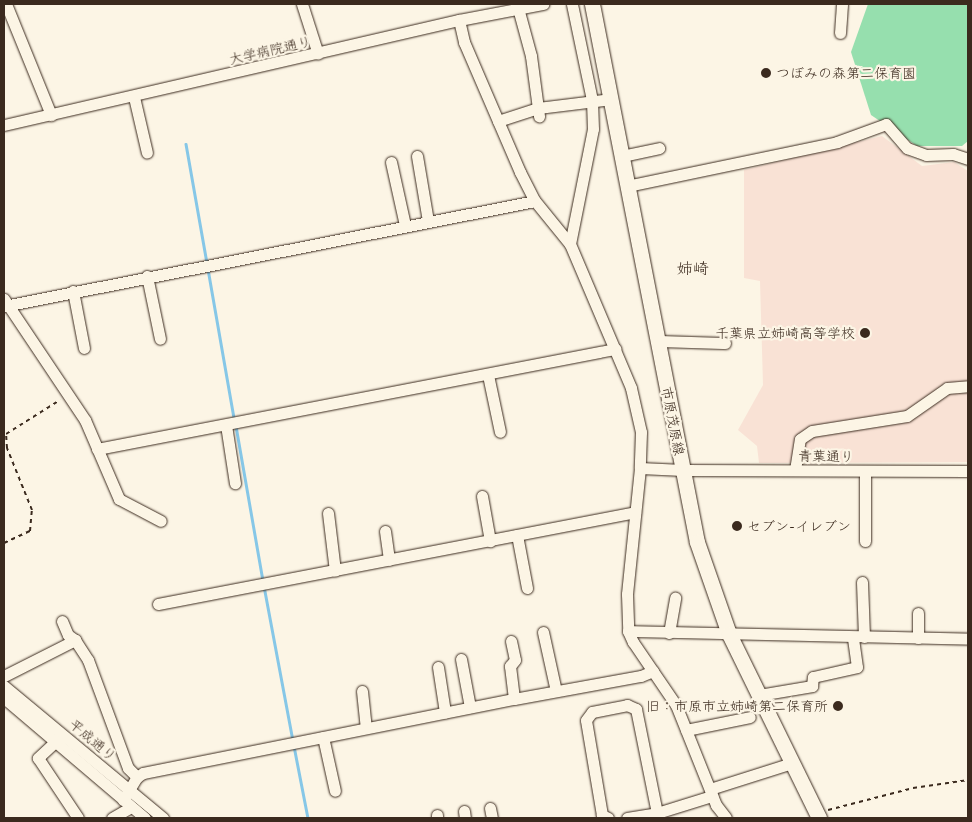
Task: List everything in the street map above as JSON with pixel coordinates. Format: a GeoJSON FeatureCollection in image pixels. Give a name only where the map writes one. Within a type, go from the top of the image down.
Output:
{"type":"FeatureCollection","features":[{"type":"Feature","properties":{"kind":"main road","name":"市原茂原線"},"geometry":{"type":"LineString","coordinates":[[592,4],[657,341],[700,550],[729,634],[818,816]]}},
{"type":"Feature","properties":{"kind":"street"},"geometry":{"type":"LineString","coordinates":[[6,4],[52,115]]}},
{"type":"Feature","properties":{"kind":"street"},"geometry":{"type":"LineString","coordinates":[[302,4],[318,54]]}},
{"type":"Feature","properties":{"kind":"street","name":"大学病院通り"},"geometry":{"type":"LineString","coordinates":[[4,125],[459,20],[485,9],[518,8],[543,4]]}},
{"type":"Feature","properties":{"kind":"street"},"geometry":{"type":"LineString","coordinates":[[570,244],[593,129],[592,100],[572,4]]}},
{"type":"Feature","properties":{"kind":"street"},"geometry":{"type":"LineString","coordinates":[[840,33],[842,4]]}},
{"type":"Feature","properties":{"kind":"street"},"geometry":{"type":"LineString","coordinates":[[518,8],[532,56],[539,112]]}},
{"type":"Feature","properties":{"kind":"street"},"geometry":{"type":"LineString","coordinates":[[459,20],[464,42],[520,172],[535,201],[570,244],[631,388],[641,432],[640,468],[627,594],[628,630],[632,642],[676,705],[711,793],[726,818]]}},
{"type":"Feature","properties":{"kind":"street"},"geometry":{"type":"LineString","coordinates":[[134,96],[147,153]]}},
{"type":"Feature","properties":{"kind":"street"},"geometry":{"type":"LineString","coordinates":[[498,121],[592,100],[610,99]]}},
{"type":"Feature","properties":{"kind":"street"},"geometry":{"type":"LineString","coordinates":[[628,186],[837,142],[886,124],[907,148],[926,155],[953,154],[968,159]]}},
{"type":"Feature","properties":{"kind":"street"},"geometry":{"type":"LineString","coordinates":[[622,156],[659,148]]}},
{"type":"Feature","properties":{"kind":"street"},"geometry":{"type":"LineString","coordinates":[[418,156],[428,221]]}},
{"type":"Feature","properties":{"kind":"street"},"geometry":{"type":"LineString","coordinates":[[391,162],[405,225]]}},
{"type":"Feature","properties":{"kind":"street"},"geometry":{"type":"LineString","coordinates":[[161,521],[119,500],[85,420],[5,302],[535,201]]}},
{"type":"Feature","properties":{"kind":"street"},"geometry":{"type":"LineString","coordinates":[[147,276],[160,339]]}},
{"type":"Feature","properties":{"kind":"street"},"geometry":{"type":"LineString","coordinates":[[73,290],[84,348]]}},
{"type":"Feature","properties":{"kind":"street"},"geometry":{"type":"LineString","coordinates":[[657,341],[725,343]]}},
{"type":"Feature","properties":{"kind":"street"},"geometry":{"type":"LineString","coordinates":[[97,449],[616,349]]}},
{"type":"Feature","properties":{"kind":"street"},"geometry":{"type":"LineString","coordinates":[[488,375],[500,432]]}},
{"type":"Feature","properties":{"kind":"street"},"geometry":{"type":"LineString","coordinates":[[795,470],[800,439],[812,431],[907,416],[947,388],[968,386]]}},
{"type":"Feature","properties":{"kind":"street"},"geometry":{"type":"LineString","coordinates":[[226,425],[235,483]]}},
{"type":"Feature","properties":{"kind":"street","name":"青葉通り"},"geometry":{"type":"LineString","coordinates":[[640,468],[683,470],[968,471]]}},
{"type":"Feature","properties":{"kind":"street"},"geometry":{"type":"LineString","coordinates":[[865,471],[865,541]]}},
{"type":"Feature","properties":{"kind":"street"},"geometry":{"type":"LineString","coordinates":[[482,496],[490,541]]}},
{"type":"Feature","properties":{"kind":"street"},"geometry":{"type":"LineString","coordinates":[[158,604],[635,512]]}},
{"type":"Feature","properties":{"kind":"street"},"geometry":{"type":"LineString","coordinates":[[328,513],[336,571]]}},
{"type":"Feature","properties":{"kind":"street"},"geometry":{"type":"LineString","coordinates":[[385,531],[389,560]]}},
{"type":"Feature","properties":{"kind":"street"},"geometry":{"type":"LineString","coordinates":[[518,535],[528,588]]}},
{"type":"Feature","properties":{"kind":"street"},"geometry":{"type":"LineString","coordinates":[[759,695],[812,686],[813,677],[857,667],[862,582]]}},
{"type":"Feature","properties":{"kind":"street"},"geometry":{"type":"LineString","coordinates":[[669,633],[675,598]]}},
{"type":"Feature","properties":{"kind":"street"},"geometry":{"type":"LineString","coordinates":[[918,613],[918,638]]}},
{"type":"Feature","properties":{"kind":"street"},"geometry":{"type":"LineString","coordinates":[[62,621],[68,635],[75,640],[88,660],[128,768],[137,777]]}},
{"type":"Feature","properties":{"kind":"street"},"geometry":{"type":"LineString","coordinates":[[628,630],[669,633],[968,639]]}},
{"type":"Feature","properties":{"kind":"street"},"geometry":{"type":"LineString","coordinates":[[543,632],[556,691]]}},
{"type":"Feature","properties":{"kind":"street"},"geometry":{"type":"LineString","coordinates":[[4,676],[75,640]]}},
{"type":"Feature","properties":{"kind":"street"},"geometry":{"type":"LineString","coordinates":[[511,641],[515,660],[510,666],[514,698]]}},
{"type":"Feature","properties":{"kind":"street"},"geometry":{"type":"LineString","coordinates":[[461,659],[470,707]]}},
{"type":"Feature","properties":{"kind":"street"},"geometry":{"type":"LineString","coordinates":[[438,667],[445,712]]}},
{"type":"Feature","properties":{"kind":"street"},"geometry":{"type":"LineString","coordinates":[[112,818],[127,803],[130,790],[137,777],[143,773],[514,698],[641,676],[652,671]]}},
{"type":"Feature","properties":{"kind":"street","name":"平成通り"},"geometry":{"type":"LineString","coordinates":[[4,686],[163,818]]}},
{"type":"Feature","properties":{"kind":"street"},"geometry":{"type":"LineString","coordinates":[[362,691],[366,728]]}},
{"type":"Feature","properties":{"kind":"street","name":"平成通り"},"geometry":{"type":"LineString","coordinates":[[4,698],[145,818]]}},
{"type":"Feature","properties":{"kind":"street"},"geometry":{"type":"LineString","coordinates":[[608,818],[602,815],[586,720],[592,712],[628,705],[636,709],[657,813]]}},
{"type":"Feature","properties":{"kind":"street"},"geometry":{"type":"LineString","coordinates":[[686,730],[750,717]]}},
{"type":"Feature","properties":{"kind":"street"},"geometry":{"type":"LineString","coordinates":[[323,737],[335,791]]}},
{"type":"Feature","properties":{"kind":"street"},"geometry":{"type":"LineString","coordinates":[[56,741],[38,758],[78,818]]}},
{"type":"Feature","properties":{"kind":"street"},"geometry":{"type":"LineString","coordinates":[[627,818],[657,813],[792,763]]}},
{"type":"Feature","properties":{"kind":"path"},"geometry":{"type":"LineString","coordinates":[[4,543],[30,531],[32,510],[7,448],[6,434],[68,395]]}},
{"type":"Feature","properties":{"kind":"path"},"geometry":{"type":"LineString","coordinates":[[818,816],[913,788],[968,780]]}},
{"type":"Feature","properties":{"kind":"shaded area","name":"千葉県立姉崎高等学校"},"geometry":{"type":"Polygon","coordinates":[[[882,136],[922,166],[954,162],[968,171],[968,462],[759,463],[757,446],[738,430],[763,385],[760,281],[744,278],[744,170],[882,136]]]}},
{"type":"Feature","properties":{"kind":"green space"},"geometry":{"type":"Polygon","coordinates":[[[868,4],[968,4],[968,141],[962,146],[917,146],[871,115],[851,52],[868,4]]]}},
{"type":"Feature","properties":{"kind":"waterway"},"geometry":{"type":"LineString","coordinates":[[186,144],[207,263]]}},
{"type":"Feature","properties":{"kind":"waterway"},"geometry":{"type":"LineString","coordinates":[[208,269],[234,418]]}},
{"type":"Feature","properties":{"kind":"waterway"},"geometry":{"type":"LineString","coordinates":[[236,426],[263,581]]}},
{"type":"Feature","properties":{"kind":"waterway"},"geometry":{"type":"LineString","coordinates":[[264,586],[293,741]]}},
{"type":"Feature","properties":{"kind":"waterway"},"geometry":{"type":"LineString","coordinates":[[294,746],[308,818]]}},
{"type":"Feature","properties":{"kind":"place","name":"つぼみの森第二保育園"},"geometry":{"type":"Point","coordinates":[766,73]}},
{"type":"Feature","properties":{"kind":"place","name":"千葉県立姉崎高等学校"},"geometry":{"type":"Point","coordinates":[865,333]}},
{"type":"Feature","properties":{"kind":"place","name":"セブン-イレブン"},"geometry":{"type":"Point","coordinates":[737,526]}},
{"type":"Feature","properties":{"kind":"place","name":"旧：市原市立姉崎第二保育所"},"geometry":{"type":"Point","coordinates":[838,706]}},
{"type":"Feature","properties":{"kind":"district","name":"姉崎"},"geometry":{"type":"Point","coordinates":[693,268]}}]}
